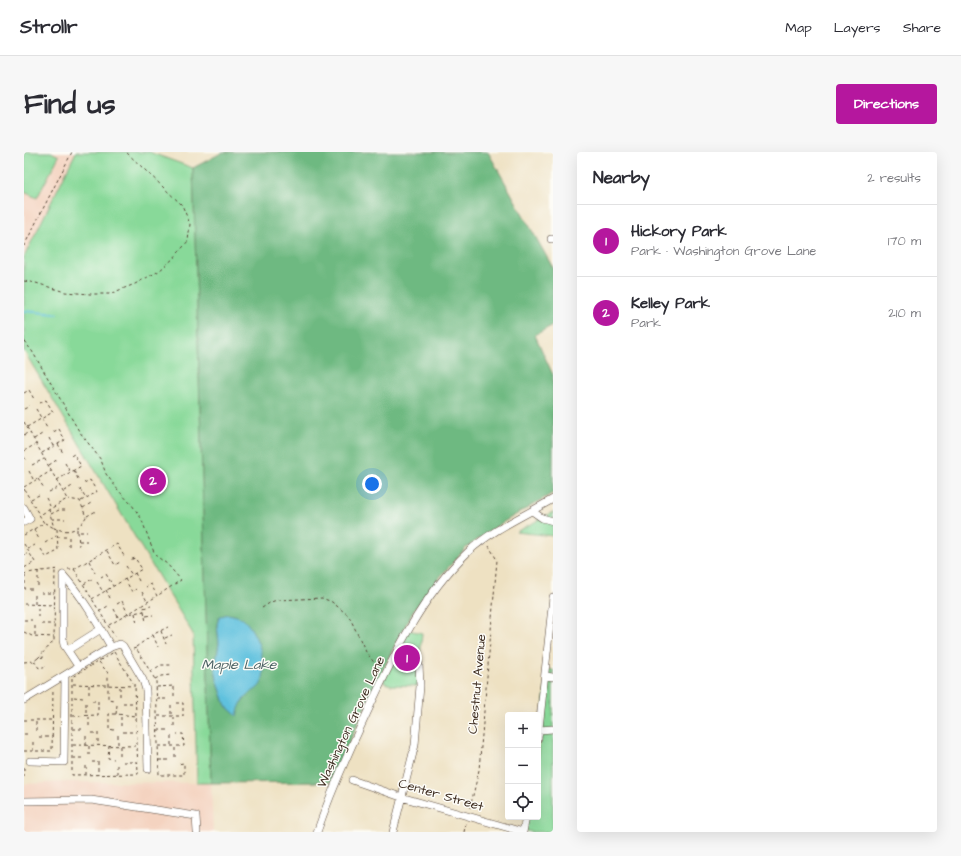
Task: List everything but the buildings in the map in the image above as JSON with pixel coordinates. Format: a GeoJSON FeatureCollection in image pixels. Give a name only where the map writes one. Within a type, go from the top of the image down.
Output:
{"type":"FeatureCollection","features":[{"type":"Feature","properties":{"kind":"street","name":"Washington Grove Lane"},"geometry":{"type":"LineString","coordinates":[[317,832],[338,776],[385,675],[412,624],[444,576],[469,551],[495,531],[553,499]]}},
{"type":"Feature","properties":{"kind":"street"},"geometry":{"type":"LineString","coordinates":[[24,508],[30,519],[24,522]]}},
{"type":"Feature","properties":{"kind":"street"},"geometry":{"type":"LineString","coordinates":[[532,511],[542,518],[553,520]]}},
{"type":"Feature","properties":{"kind":"street"},"geometry":{"type":"LineString","coordinates":[[78,666],[63,640],[63,575],[105,627],[114,646]]}},
{"type":"Feature","properties":{"kind":"street"},"geometry":{"type":"LineString","coordinates":[[541,712],[553,597]]}},
{"type":"Feature","properties":{"kind":"street"},"geometry":{"type":"LineString","coordinates":[[68,650],[105,627]]}},
{"type":"Feature","properties":{"kind":"street"},"geometry":{"type":"LineString","coordinates":[[24,700],[65,676],[78,666],[114,646],[123,646],[143,680],[146,690],[148,769]]}},
{"type":"Feature","properties":{"kind":"street"},"geometry":{"type":"LineString","coordinates":[[394,832],[401,797],[415,745],[420,686],[419,664]]}},
{"type":"Feature","properties":{"kind":"street"},"geometry":{"type":"LineString","coordinates":[[30,761],[64,762],[65,676]]}},
{"type":"Feature","properties":{"kind":"street"},"geometry":{"type":"LineString","coordinates":[[545,676],[553,677]]}},
{"type":"Feature","properties":{"kind":"street"},"geometry":{"type":"LineString","coordinates":[[541,730],[553,729]]}},
{"type":"Feature","properties":{"kind":"street","name":"Center Street"},"geometry":{"type":"LineString","coordinates":[[352,780],[401,797],[523,832]]}},
{"type":"Feature","properties":{"kind":"street"},"geometry":{"type":"LineString","coordinates":[[24,801],[91,800],[196,816],[197,832]]}},
{"type":"Feature","properties":{"kind":"street"},"geometry":{"type":"LineString","coordinates":[[523,832],[525,820]]}},
{"type":"Feature","properties":{"kind":"path"},"geometry":{"type":"LineString","coordinates":[[24,246],[72,152]]}},
{"type":"Feature","properties":{"kind":"path"},"geometry":{"type":"LineString","coordinates":[[24,281],[65,292],[110,294],[135,284],[159,271],[174,258],[188,241],[190,224],[182,205],[126,152]]}},
{"type":"Feature","properties":{"kind":"path"},"geometry":{"type":"LineString","coordinates":[[24,341],[32,351],[79,431],[101,460],[109,478],[141,518],[155,555],[167,564],[181,580],[105,627]]}},
{"type":"Feature","properties":{"kind":"path"},"geometry":{"type":"LineString","coordinates":[[24,393],[29,390],[34,399]]}},
{"type":"Feature","properties":{"kind":"path"},"geometry":{"type":"LineString","coordinates":[[27,427],[53,412],[46,400],[40,403]]}},
{"type":"Feature","properties":{"kind":"path"},"geometry":{"type":"LineString","coordinates":[[24,409],[30,406]]}},
{"type":"Feature","properties":{"kind":"path"},"geometry":{"type":"LineString","coordinates":[[36,409],[47,428]]}},
{"type":"Feature","properties":{"kind":"path"},"geometry":{"type":"LineString","coordinates":[[24,422],[67,499]]}},
{"type":"Feature","properties":{"kind":"path"},"geometry":{"type":"LineString","coordinates":[[42,453],[65,440],[59,428],[53,432]]}},
{"type":"Feature","properties":{"kind":"path"},"geometry":{"type":"LineString","coordinates":[[24,435],[29,432]]}},
{"type":"Feature","properties":{"kind":"path"},"geometry":{"type":"LineString","coordinates":[[34,439],[42,434]]}},
{"type":"Feature","properties":{"kind":"path"},"geometry":{"type":"LineString","coordinates":[[49,438],[54,446]]}},
{"type":"Feature","properties":{"kind":"path"},"geometry":{"type":"LineString","coordinates":[[24,451],[36,444]]}},
{"type":"Feature","properties":{"kind":"path"},"geometry":{"type":"LineString","coordinates":[[58,444],[63,453]]}},
{"type":"Feature","properties":{"kind":"path"},"geometry":{"type":"LineString","coordinates":[[56,480],[81,466],[74,454],[69,457]]}},
{"type":"Feature","properties":{"kind":"path"},"geometry":{"type":"LineString","coordinates":[[24,457],[27,461]]}},
{"type":"Feature","properties":{"kind":"path"},"geometry":{"type":"LineString","coordinates":[[32,466],[44,459]]}},
{"type":"Feature","properties":{"kind":"path"},"geometry":{"type":"LineString","coordinates":[[48,465],[58,459]]}},
{"type":"Feature","properties":{"kind":"path"},"geometry":{"type":"LineString","coordinates":[[65,463],[70,472]]}},
{"type":"Feature","properties":{"kind":"path"},"geometry":{"type":"LineString","coordinates":[[73,470],[78,479]]}},
{"type":"Feature","properties":{"kind":"path"},"geometry":{"type":"LineString","coordinates":[[29,471],[34,481]]}},
{"type":"Feature","properties":{"kind":"path"},"geometry":{"type":"LineString","coordinates":[[24,487],[51,471]]}},
{"type":"Feature","properties":{"kind":"path"},"geometry":{"type":"LineString","coordinates":[[38,479],[44,488]]}},
{"type":"Feature","properties":{"kind":"path"},"geometry":{"type":"LineString","coordinates":[[40,515],[67,499],[80,502],[97,492],[90,480],[84,483]]}},
{"type":"Feature","properties":{"kind":"path"},"geometry":{"type":"LineString","coordinates":[[63,492],[74,485]]}},
{"type":"Feature","properties":{"kind":"path"},"geometry":{"type":"LineString","coordinates":[[50,492],[60,486]]}},
{"type":"Feature","properties":{"kind":"path"},"geometry":{"type":"LineString","coordinates":[[80,489],[86,498]]}},
{"type":"Feature","properties":{"kind":"path"},"geometry":{"type":"LineString","coordinates":[[31,500],[39,495]]}},
{"type":"Feature","properties":{"kind":"path"},"geometry":{"type":"LineString","coordinates":[[46,498],[51,508]]}},
{"type":"Feature","properties":{"kind":"path"},"geometry":{"type":"LineString","coordinates":[[80,502],[86,517]]}},
{"type":"Feature","properties":{"kind":"path"},"geometry":{"type":"LineString","coordinates":[[83,508],[91,503]]}},
{"type":"Feature","properties":{"kind":"path"},"geometry":{"type":"LineString","coordinates":[[49,510],[54,528]]}},
{"type":"Feature","properties":{"kind":"path"},"geometry":{"type":"LineString","coordinates":[[50,514],[59,510],[66,510]]}},
{"type":"Feature","properties":{"kind":"path"},"geometry":{"type":"LineString","coordinates":[[44,522],[54,528],[65,531],[77,528],[86,517],[96,511]]}},
{"type":"Feature","properties":{"kind":"path"},"geometry":{"type":"LineString","coordinates":[[52,519],[65,519]]}},
{"type":"Feature","properties":{"kind":"path"},"geometry":{"type":"LineString","coordinates":[[77,528],[79,546]]}},
{"type":"Feature","properties":{"kind":"path"},"geometry":{"type":"LineString","coordinates":[[34,529],[39,539]]}},
{"type":"Feature","properties":{"kind":"path"},"geometry":{"type":"LineString","coordinates":[[41,549],[46,557],[58,551],[57,529]]}},
{"type":"Feature","properties":{"kind":"path"},"geometry":{"type":"LineString","coordinates":[[78,532],[87,532]]}},
{"type":"Feature","properties":{"kind":"path"},"geometry":{"type":"LineString","coordinates":[[45,543],[57,536],[69,537],[69,546]]}},
{"type":"Feature","properties":{"kind":"path","name":"Chestnut Avenue"},"geometry":{"type":"LineString","coordinates":[[464,832],[479,770],[497,560],[495,554],[484,539]]}},
{"type":"Feature","properties":{"kind":"path"},"geometry":{"type":"LineString","coordinates":[[78,541],[87,541]]}},
{"type":"Feature","properties":{"kind":"path"},"geometry":{"type":"LineString","coordinates":[[24,544],[35,562],[24,568]]}},
{"type":"Feature","properties":{"kind":"path"},"geometry":{"type":"LineString","coordinates":[[68,569],[74,569],[117,544],[124,556]]}},
{"type":"Feature","properties":{"kind":"path"},"geometry":{"type":"LineString","coordinates":[[27,549],[35,545]]}},
{"type":"Feature","properties":{"kind":"path"},"geometry":{"type":"LineString","coordinates":[[106,551],[115,565],[120,562]]}},
{"type":"Feature","properties":{"kind":"path"},"geometry":{"type":"LineString","coordinates":[[24,555],[29,552]]}},
{"type":"Feature","properties":{"kind":"path"},"geometry":{"type":"LineString","coordinates":[[92,599],[142,569],[135,558],[130,560]]}},
{"type":"Feature","properties":{"kind":"path"},"geometry":{"type":"LineString","coordinates":[[89,561],[95,573]]}},
{"type":"Feature","properties":{"kind":"path"},"geometry":{"type":"LineString","coordinates":[[126,566],[132,575]]}},
{"type":"Feature","properties":{"kind":"path"},"geometry":{"type":"LineString","coordinates":[[24,662],[34,661],[54,640],[55,569]]}},
{"type":"Feature","properties":{"kind":"path"},"geometry":{"type":"LineString","coordinates":[[32,589],[25,589],[24,574],[61,569]]}},
{"type":"Feature","properties":{"kind":"path"},"geometry":{"type":"LineString","coordinates":[[38,571],[38,586]]}},
{"type":"Feature","properties":{"kind":"path"},"geometry":{"type":"LineString","coordinates":[[135,573],[140,583]]}},
{"type":"Feature","properties":{"kind":"path"},"geometry":{"type":"LineString","coordinates":[[102,577],[106,574],[113,586]]}},
{"type":"Feature","properties":{"kind":"path"},"geometry":{"type":"LineString","coordinates":[[83,584],[92,579]]}},
{"type":"Feature","properties":{"kind":"path"},"geometry":{"type":"LineString","coordinates":[[124,579],[132,592],[136,589]]}},
{"type":"Feature","properties":{"kind":"path"},"geometry":{"type":"LineString","coordinates":[[98,582],[103,592]]}},
{"type":"Feature","properties":{"kind":"path"},"geometry":{"type":"LineString","coordinates":[[146,587],[151,584],[157,596]]}},
{"type":"Feature","properties":{"kind":"path"},"geometry":{"type":"LineString","coordinates":[[106,590],[111,600]]}},
{"type":"Feature","properties":{"kind":"path"},"geometry":{"type":"LineString","coordinates":[[142,592],[147,602]]}},
{"type":"Feature","properties":{"kind":"path"},"geometry":{"type":"LineString","coordinates":[[41,593],[55,593]]}},
{"type":"Feature","properties":{"kind":"path"},"geometry":{"type":"LineString","coordinates":[[35,595],[35,605]]}},
{"type":"Feature","properties":{"kind":"path"},"geometry":{"type":"LineString","coordinates":[[262,608],[277,600],[322,598],[332,602],[349,616],[366,652],[385,675]]}},
{"type":"Feature","properties":{"kind":"path"},"geometry":{"type":"LineString","coordinates":[[118,604],[122,601],[128,614]]}},
{"type":"Feature","properties":{"kind":"path"},"geometry":{"type":"LineString","coordinates":[[24,604],[55,605]]}},
{"type":"Feature","properties":{"kind":"path"},"geometry":{"type":"LineString","coordinates":[[38,605],[38,617]]}},
{"type":"Feature","properties":{"kind":"path"},"geometry":{"type":"LineString","coordinates":[[99,611],[108,606]]}},
{"type":"Feature","properties":{"kind":"path"},"geometry":{"type":"LineString","coordinates":[[146,622],[143,608],[151,606]]}},
{"type":"Feature","properties":{"kind":"path"},"geometry":{"type":"LineString","coordinates":[[114,609],[119,619]]}},
{"type":"Feature","properties":{"kind":"path"},"geometry":{"type":"LineString","coordinates":[[128,614],[144,611]]}},
{"type":"Feature","properties":{"kind":"path"},"geometry":{"type":"LineString","coordinates":[[135,612],[137,624]]}},
{"type":"Feature","properties":{"kind":"path"},"geometry":{"type":"LineString","coordinates":[[145,616],[153,615]]}},
{"type":"Feature","properties":{"kind":"path"},"geometry":{"type":"LineString","coordinates":[[24,620],[32,620]]}},
{"type":"Feature","properties":{"kind":"path"},"geometry":{"type":"LineString","coordinates":[[41,624],[54,624]]}},
{"type":"Feature","properties":{"kind":"path"},"geometry":{"type":"LineString","coordinates":[[35,626],[35,636]]}},
{"type":"Feature","properties":{"kind":"path"},"geometry":{"type":"LineString","coordinates":[[136,648],[153,634],[168,627]]}},
{"type":"Feature","properties":{"kind":"path"},"geometry":{"type":"LineString","coordinates":[[161,630],[166,644]]}},
{"type":"Feature","properties":{"kind":"path"},"geometry":{"type":"LineString","coordinates":[[24,632],[32,636],[54,637]]}},
{"type":"Feature","properties":{"kind":"path"},"geometry":{"type":"LineString","coordinates":[[153,634],[158,647]]}},
{"type":"Feature","properties":{"kind":"path"},"geometry":{"type":"LineString","coordinates":[[164,639],[172,635]]}},
{"type":"Feature","properties":{"kind":"path"},"geometry":{"type":"LineString","coordinates":[[114,652],[135,686],[138,774],[72,775],[72,677],[98,662],[114,652]]}},
{"type":"Feature","properties":{"kind":"path"},"geometry":{"type":"LineString","coordinates":[[38,658],[44,657]]}},
{"type":"Feature","properties":{"kind":"path"},"geometry":{"type":"LineString","coordinates":[[34,661],[39,668],[47,666]]}},
{"type":"Feature","properties":{"kind":"path"},"geometry":{"type":"LineString","coordinates":[[98,662],[108,673],[108,699],[114,700]]}},
{"type":"Feature","properties":{"kind":"path"},"geometry":{"type":"LineString","coordinates":[[150,672],[161,665],[171,665]]}},
{"type":"Feature","properties":{"kind":"path"},"geometry":{"type":"LineString","coordinates":[[155,679],[161,676],[171,675]]}},
{"type":"Feature","properties":{"kind":"path"},"geometry":{"type":"LineString","coordinates":[[72,684],[135,686]]}},
{"type":"Feature","properties":{"kind":"path"},"geometry":{"type":"LineString","coordinates":[[89,684],[89,694]]}},
{"type":"Feature","properties":{"kind":"path"},"geometry":{"type":"LineString","coordinates":[[120,686],[120,696]]}},
{"type":"Feature","properties":{"kind":"path"},"geometry":{"type":"LineString","coordinates":[[156,687],[174,686],[174,696]]}},
{"type":"Feature","properties":{"kind":"path"},"geometry":{"type":"LineString","coordinates":[[24,751],[52,752],[53,689]]}},
{"type":"Feature","properties":{"kind":"path"},"geometry":{"type":"LineString","coordinates":[[72,697],[83,698]]}},
{"type":"Feature","properties":{"kind":"path"},"geometry":{"type":"LineString","coordinates":[[157,699],[168,699]]}},
{"type":"Feature","properties":{"kind":"path"},"geometry":{"type":"LineString","coordinates":[[72,716],[98,715],[98,701],[92,701]]}},
{"type":"Feature","properties":{"kind":"path"},"geometry":{"type":"LineString","coordinates":[[86,703],[86,716]]}},
{"type":"Feature","properties":{"kind":"path"},"geometry":{"type":"LineString","coordinates":[[123,703],[136,703]]}},
{"type":"Feature","properties":{"kind":"path"},"geometry":{"type":"LineString","coordinates":[[157,716],[183,716],[182,703],[177,703]]}},
{"type":"Feature","properties":{"kind":"path"},"geometry":{"type":"LineString","coordinates":[[116,714],[117,705]]}},
{"type":"Feature","properties":{"kind":"path"},"geometry":{"type":"LineString","coordinates":[[171,705],[171,716]]}},
{"type":"Feature","properties":{"kind":"path"},"geometry":{"type":"LineString","coordinates":[[114,730],[109,729],[109,714],[136,716]]}},
{"type":"Feature","properties":{"kind":"path"},"geometry":{"type":"LineString","coordinates":[[89,715],[89,726]]}},
{"type":"Feature","properties":{"kind":"path"},"geometry":{"type":"LineString","coordinates":[[121,726],[122,715]]}},
{"type":"Feature","properties":{"kind":"path"},"geometry":{"type":"LineString","coordinates":[[174,716],[174,726]]}},
{"type":"Feature","properties":{"kind":"path"},"geometry":{"type":"LineString","coordinates":[[24,720],[52,720]]}},
{"type":"Feature","properties":{"kind":"path"},"geometry":{"type":"LineString","coordinates":[[36,720],[36,731]]}},
{"type":"Feature","properties":{"kind":"path"},"geometry":{"type":"LineString","coordinates":[[72,729],[83,730]]}},
{"type":"Feature","properties":{"kind":"path"},"geometry":{"type":"LineString","coordinates":[[158,730],[168,730]]}},
{"type":"Feature","properties":{"kind":"path"},"geometry":{"type":"LineString","coordinates":[[123,732],[137,732]]}},
{"type":"Feature","properties":{"kind":"path"},"geometry":{"type":"LineString","coordinates":[[92,733],[98,733],[98,745]]}},
{"type":"Feature","properties":{"kind":"path"},"geometry":{"type":"LineString","coordinates":[[24,734],[30,734]]}},
{"type":"Feature","properties":{"kind":"path"},"geometry":{"type":"LineString","coordinates":[[158,746],[184,746],[183,734],[177,734]]}},
{"type":"Feature","properties":{"kind":"path"},"geometry":{"type":"LineString","coordinates":[[86,735],[86,745]]}},
{"type":"Feature","properties":{"kind":"path"},"geometry":{"type":"LineString","coordinates":[[118,735],[118,745]]}},
{"type":"Feature","properties":{"kind":"path"},"geometry":{"type":"LineString","coordinates":[[171,736],[171,746]]}},
{"type":"Feature","properties":{"kind":"path"},"geometry":{"type":"LineString","coordinates":[[39,737],[52,737]]}},
{"type":"Feature","properties":{"kind":"path"},"geometry":{"type":"LineString","coordinates":[[33,740],[33,751]]}},
{"type":"Feature","properties":{"kind":"path"},"geometry":{"type":"LineString","coordinates":[[72,745],[109,744],[137,746]]}},
{"type":"Feature","properties":{"kind":"path"},"geometry":{"type":"LineString","coordinates":[[109,744],[108,758],[114,759]]}},
{"type":"Feature","properties":{"kind":"path"},"geometry":{"type":"LineString","coordinates":[[89,755],[90,745]]}},
{"type":"Feature","properties":{"kind":"path"},"geometry":{"type":"LineString","coordinates":[[120,745],[120,755]]}},
{"type":"Feature","properties":{"kind":"path"},"geometry":{"type":"LineString","coordinates":[[175,746],[175,757]]}},
{"type":"Feature","properties":{"kind":"path"},"geometry":{"type":"LineString","coordinates":[[72,758],[83,758]]}},
{"type":"Feature","properties":{"kind":"path"},"geometry":{"type":"LineString","coordinates":[[158,760],[168,760]]}},
{"type":"Feature","properties":{"kind":"path"},"geometry":{"type":"LineString","coordinates":[[92,762],[98,762],[98,775]]}},
{"type":"Feature","properties":{"kind":"path"},"geometry":{"type":"LineString","coordinates":[[123,762],[138,762]]}},
{"type":"Feature","properties":{"kind":"path"},"geometry":{"type":"LineString","coordinates":[[86,764],[86,775]]}},
{"type":"Feature","properties":{"kind":"path"},"geometry":{"type":"LineString","coordinates":[[117,764],[117,774]]}},
{"type":"Feature","properties":{"kind":"shaded area"},"geometry":{"type":"Polygon","coordinates":[[[24,152],[77,152],[24,257],[24,152]]]}},
{"type":"Feature","properties":{"kind":"shaded area"},"geometry":{"type":"Polygon","coordinates":[[[67,782],[211,783],[213,832],[24,832],[24,784],[67,782]]]}},
{"type":"Feature","properties":{"kind":"green space"},"geometry":{"type":"Polygon","coordinates":[[[24,152],[51,152],[59,156],[37,198],[24,192],[24,152]]]}},
{"type":"Feature","properties":{"kind":"green space"},"geometry":{"type":"Polygon","coordinates":[[[76,152],[149,152],[193,168],[211,783],[197,783],[193,634],[24,351],[24,257],[76,152]]]}},
{"type":"Feature","properties":{"kind":"green space"},"geometry":{"type":"Polygon","coordinates":[[[223,152],[488,152],[553,268],[553,325],[535,335],[553,375],[553,493],[500,524],[466,548],[438,579],[414,610],[398,639],[364,709],[332,782],[211,783],[193,168],[223,152]],[[233,615],[219,618],[217,624],[219,643],[215,668],[217,680],[226,706],[237,715],[239,706],[249,694],[263,667],[255,636],[246,623],[233,615]]]}},
{"type":"Feature","properties":{"kind":"green space"},"geometry":{"type":"Polygon","coordinates":[[[553,512],[553,536],[516,532],[553,512]]]}},
{"type":"Feature","properties":{"kind":"green space"},"geometry":{"type":"Polygon","coordinates":[[[408,630],[422,633],[418,686],[391,685],[383,682],[408,630]]]}},
{"type":"Feature","properties":{"kind":"green space"},"geometry":{"type":"Polygon","coordinates":[[[547,669],[553,670],[553,832],[531,832],[524,830],[527,820],[541,820],[541,731],[547,669]]]}},
{"type":"Feature","properties":{"kind":"water","name":"Maple Lake"},"geometry":{"type":"Polygon","coordinates":[[[228,614],[243,619],[248,624],[257,640],[264,667],[261,684],[244,699],[237,716],[226,706],[217,680],[215,668],[219,643],[217,624],[221,616],[228,614]]]}},
{"type":"Feature","properties":{"kind":"waterway"},"geometry":{"type":"LineString","coordinates":[[24,311],[57,314]]}},
{"type":"Feature","properties":{"kind":"place","name":"Kelley Park"},"geometry":{"type":"Point","coordinates":[153,481]}},
{"type":"Feature","properties":{"kind":"place","name":"Hickory Park"},"geometry":{"type":"Point","coordinates":[407,658]}}]}
